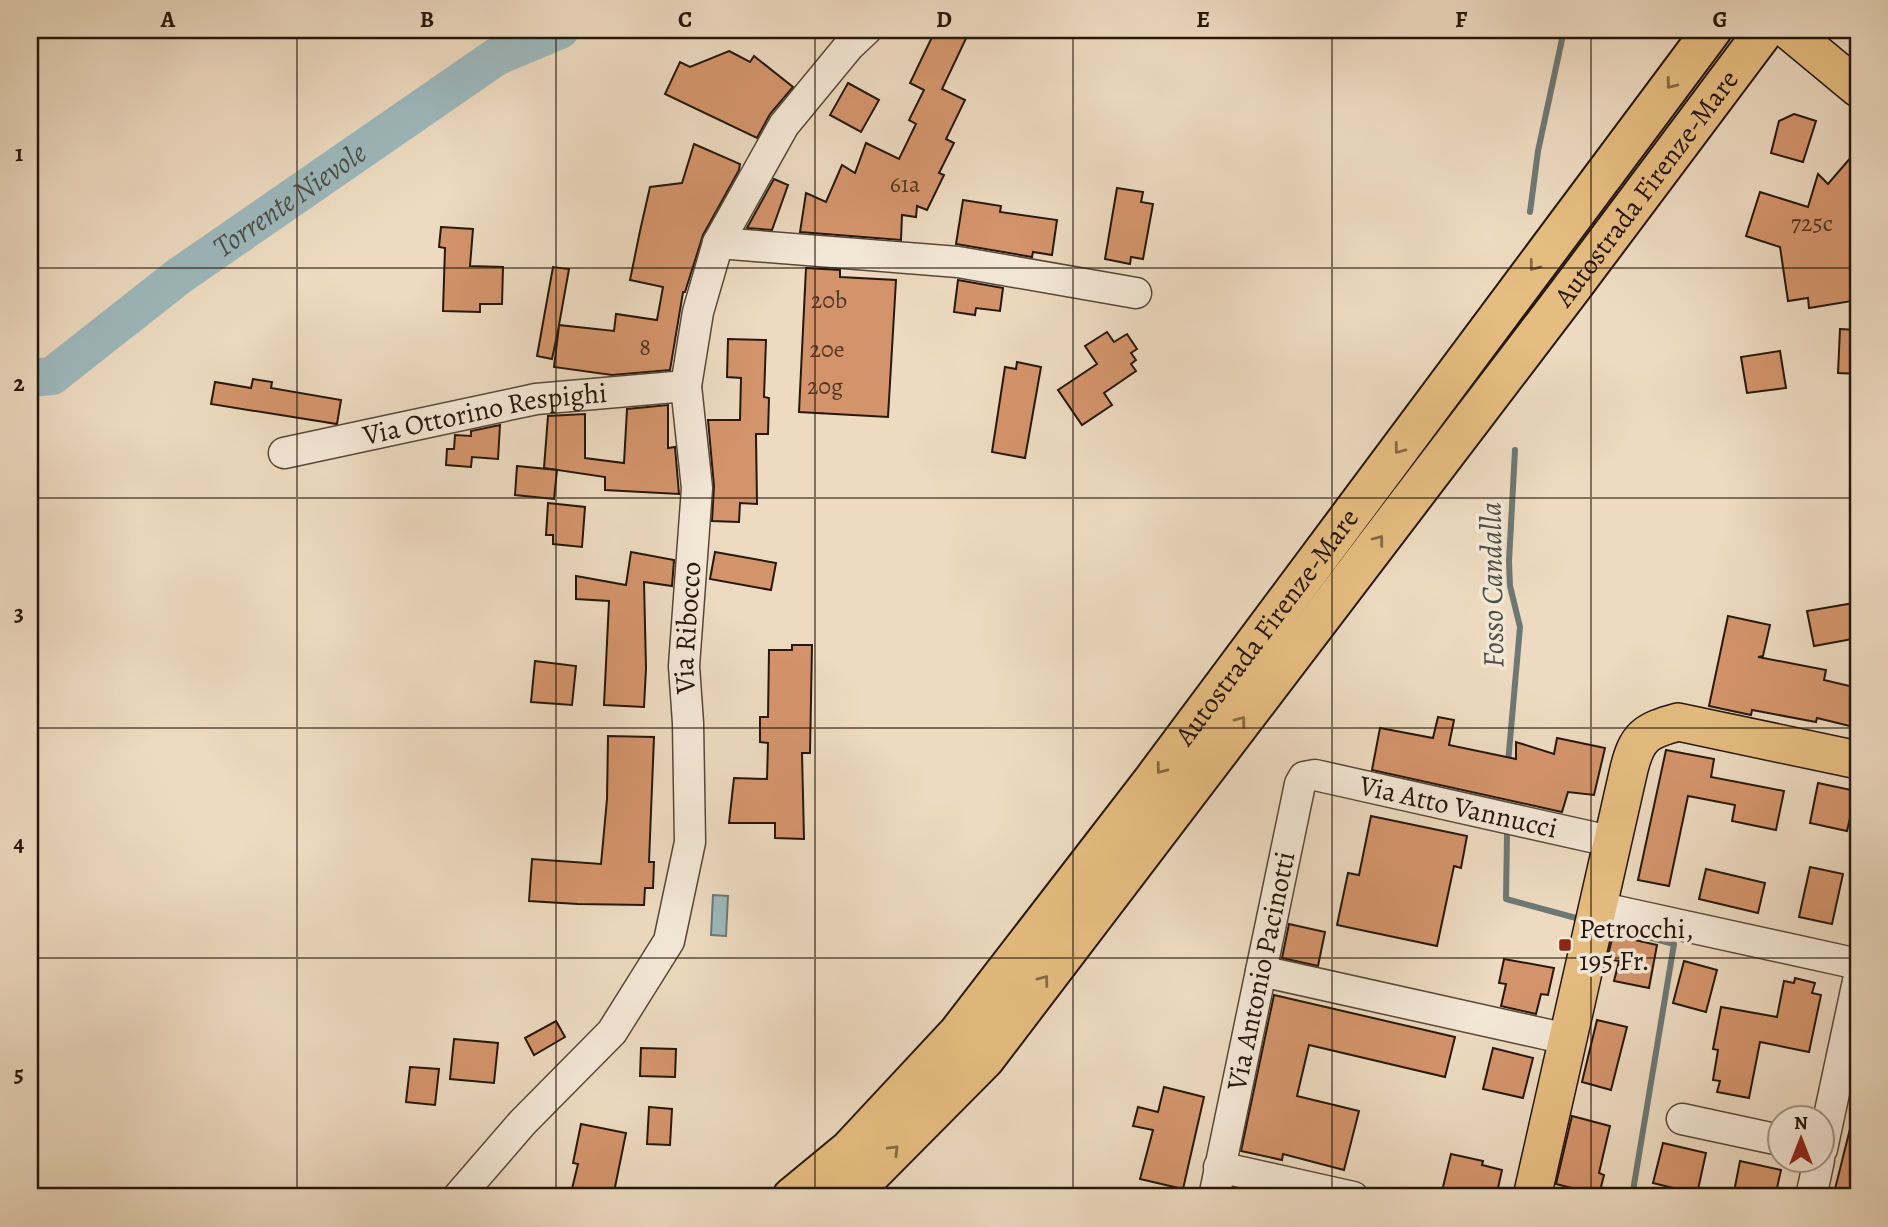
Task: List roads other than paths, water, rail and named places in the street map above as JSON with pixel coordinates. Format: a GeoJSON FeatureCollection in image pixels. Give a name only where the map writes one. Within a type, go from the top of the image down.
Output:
{"type":"FeatureCollection","features":[{"type":"Feature","properties":{"kind":"highway","name":"Autostrada Firenze-Mare"},"geometry":{"type":"LineString","coordinates":[[792,1197],[849,1150],[958,1033],[1153,780],[1712,30]]}},
{"type":"Feature","properties":{"kind":"highway","name":"Autostrada Firenze-Mare"},"geometry":{"type":"LineString","coordinates":[[845,1197],[985,1059],[1563,301],[1765,30]]}},
{"type":"Feature","properties":{"kind":"main road"},"geometry":{"type":"LineString","coordinates":[[1788,30],[1858,88]]}},
{"type":"Feature","properties":{"kind":"main road"},"geometry":{"type":"LineString","coordinates":[[1532,1197],[1634,749],[1642,737],[1656,728],[1678,722],[1858,760]]}},
{"type":"Feature","properties":{"kind":"street","name":"Via Ribocco"},"geometry":{"type":"LineString","coordinates":[[458,1197],[523,1122],[612,1032],[669,941],[690,842],[684,666],[698,488],[686,386],[698,312],[718,243],[784,125],[849,46],[866,30]]}},
{"type":"Feature","properties":{"kind":"street"},"geometry":{"type":"LineString","coordinates":[[718,243],[958,262],[1136,293]]}},
{"type":"Feature","properties":{"kind":"street","name":"Via Ottorino Respighi"},"geometry":{"type":"LineString","coordinates":[[284,453],[536,399],[686,386]]}},
{"type":"Feature","properties":{"kind":"street","name":"Via Atto Vannucci"},"geometry":{"type":"LineString","coordinates":[[1304,777],[1315,775],[1614,842]]}},
{"type":"Feature","properties":{"kind":"street","name":"Via Antonio Pacinotti"},"geometry":{"type":"LineString","coordinates":[[1214,1197],[1300,784],[1304,777]]}},
{"type":"Feature","properties":{"kind":"street"},"geometry":{"type":"LineString","coordinates":[[1598,907],[1858,964]]}},
{"type":"Feature","properties":{"kind":"street"},"geometry":{"type":"LineString","coordinates":[[1261,971],[1567,1039]]}},
{"type":"Feature","properties":{"kind":"street"},"geometry":{"type":"LineString","coordinates":[[1832,1104],[1858,981]]}},
{"type":"Feature","properties":{"kind":"street"},"geometry":{"type":"LineString","coordinates":[[1682,1119],[1766,1137]]}},
{"type":"Feature","properties":{"kind":"street"},"geometry":{"type":"LineString","coordinates":[[1219,1167],[1353,1197]]}},
{"type":"Feature","properties":{"kind":"street"},"geometry":{"type":"LineString","coordinates":[[1811,1197],[1816,1174]]}},
{"type":"Feature","properties":{"kind":"water"},"geometry":{"type":"Polygon","coordinates":[[[713,895],[728,896],[726,936],[711,935],[713,895]]]}},
{"type":"Feature","properties":{"kind":"waterway","name":"Torrente Nievole"},"geometry":{"type":"LineString","coordinates":[[30,378],[52,376],[179,276],[496,57],[560,30]]}},
{"type":"Feature","properties":{"kind":"waterway","name":"Fosso Candalla"},"geometry":{"type":"LineString","coordinates":[[1530,212],[1538,151],[1564,30]]}},
{"type":"Feature","properties":{"kind":"waterway","name":"Fosso Candalla"},"geometry":{"type":"LineString","coordinates":[[1508,763],[1520,627],[1510,586],[1509,561],[1515,450]]}},
{"type":"Feature","properties":{"kind":"waterway","name":"Fosso Candalla"},"geometry":{"type":"LineString","coordinates":[[1507,834],[1506,899],[1576,918]]}},
{"type":"Feature","properties":{"kind":"waterway","name":"Fosso Candalla"},"geometry":{"type":"LineString","coordinates":[[1613,928],[1674,944],[1632,1197]]}},
{"type":"Feature","properties":{"kind":"place","name":"Petrocchi, 195 Fr."},"geometry":{"type":"Point","coordinates":[1565,945]}}]}
